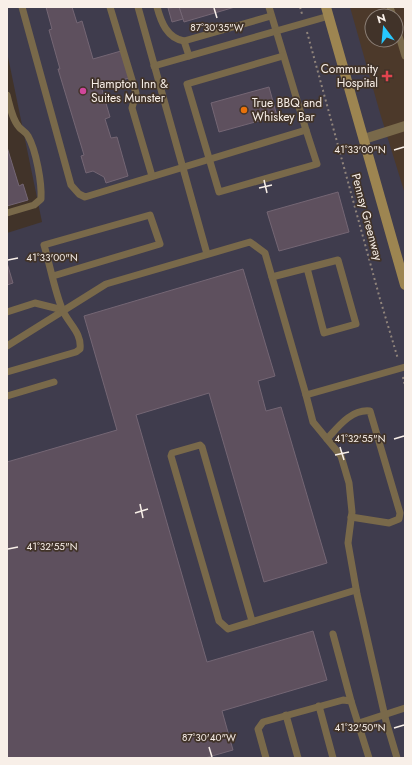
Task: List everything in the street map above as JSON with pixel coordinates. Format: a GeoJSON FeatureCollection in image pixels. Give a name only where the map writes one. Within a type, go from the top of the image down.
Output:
{"type":"FeatureCollection","features":[{"type":"Feature","properties":{"kind":"main road"},"geometry":{"type":"LineString","coordinates":[[327,12],[405,285]]}},
{"type":"Feature","properties":{"kind":"street"},"geometry":{"type":"LineString","coordinates":[[364,139],[405,126]]}},
{"type":"Feature","properties":{"kind":"lane"},"geometry":{"type":"LineString","coordinates":[[22,7],[71,185],[78,194],[85,196],[306,130]]}},
{"type":"Feature","properties":{"kind":"lane"},"geometry":{"type":"LineString","coordinates":[[110,7],[136,93],[132,108],[152,176]]}},
{"type":"Feature","properties":{"kind":"lane"},"geometry":{"type":"LineString","coordinates":[[138,7],[207,254]]}},
{"type":"Feature","properties":{"kind":"lane"},"geometry":{"type":"LineString","coordinates":[[157,7],[165,29],[176,40],[184,41],[271,16]]}},
{"type":"Feature","properties":{"kind":"lane"},"geometry":{"type":"LineString","coordinates":[[269,7],[317,164],[219,192],[187,84],[283,56]]}},
{"type":"Feature","properties":{"kind":"lane"},"geometry":{"type":"LineString","coordinates":[[154,66],[305,23],[327,12]]}},
{"type":"Feature","properties":{"kind":"lane"},"geometry":{"type":"LineString","coordinates":[[184,41],[189,56]]}},
{"type":"Feature","properties":{"kind":"lane"},"geometry":{"type":"LineString","coordinates":[[7,95],[18,127],[27,134],[42,188],[41,199],[34,205],[7,213]]}},
{"type":"Feature","properties":{"kind":"lane"},"geometry":{"type":"LineString","coordinates":[[7,372],[76,352],[80,349],[81,342],[79,335],[63,310],[53,276],[44,245],[150,214],[160,244],[53,276]]}},
{"type":"Feature","properties":{"kind":"lane"},"geometry":{"type":"LineString","coordinates":[[7,346],[106,284],[250,242],[265,253],[313,422],[341,456],[349,483],[351,517],[348,543],[356,590],[384,715],[397,758]]}},
{"type":"Feature","properties":{"kind":"lane"},"geometry":{"type":"LineString","coordinates":[[272,277],[338,260],[356,324],[324,333],[307,268]]}},
{"type":"Feature","properties":{"kind":"lane"},"geometry":{"type":"LineString","coordinates":[[7,312],[35,303],[63,310]]}},
{"type":"Feature","properties":{"kind":"lane"},"geometry":{"type":"LineString","coordinates":[[306,395],[403,368]]}},
{"type":"Feature","properties":{"kind":"lane"},"geometry":{"type":"LineString","coordinates":[[7,396],[54,382]]}},
{"type":"Feature","properties":{"kind":"lane"},"geometry":{"type":"LineString","coordinates":[[327,440],[340,424],[354,414],[365,410],[370,411],[400,513],[399,519],[389,523],[351,517]]}},
{"type":"Feature","properties":{"kind":"lane"},"geometry":{"type":"LineString","coordinates":[[252,621],[202,446],[172,453],[171,456],[219,621],[228,628],[252,621],[356,590]]}},
{"type":"Feature","properties":{"kind":"lane"},"geometry":{"type":"LineString","coordinates":[[333,634],[351,701],[369,758]]}},
{"type":"Feature","properties":{"kind":"lane"},"geometry":{"type":"LineString","coordinates":[[266,758],[258,729],[263,722],[343,700],[351,701]]}},
{"type":"Feature","properties":{"kind":"lane"},"geometry":{"type":"LineString","coordinates":[[319,706],[333,758]]}},
{"type":"Feature","properties":{"kind":"lane"},"geometry":{"type":"LineString","coordinates":[[359,723],[405,708]]}},
{"type":"Feature","properties":{"kind":"lane"},"geometry":{"type":"LineString","coordinates":[[286,715],[298,758]]}},
{"type":"Feature","properties":{"kind":"path","name":"Pennsy Greenway"},"geometry":{"type":"LineString","coordinates":[[300,7],[380,300],[403,368],[405,386]]}},
{"type":"Feature","properties":{"kind":"shaded area"},"geometry":{"type":"Polygon","coordinates":[[[7,7],[405,7],[405,758],[7,758],[7,233],[42,222],[7,52],[7,7]]]}},
{"type":"Feature","properties":{"kind":"shaded area","name":"Community Hospital"},"geometry":{"type":"Polygon","coordinates":[[[350,7],[405,7],[405,194],[380,113],[350,7]]]}},
{"type":"Feature","properties":{"kind":"building","name":"Hampton Inn & Suites Munster"},"geometry":{"type":"Polygon","coordinates":[[[46,7],[72,7],[77,23],[82,21],[93,59],[121,51],[129,78],[101,86],[110,117],[105,119],[111,138],[117,137],[128,176],[106,183],[104,177],[93,171],[86,173],[81,156],[84,155],[58,69],[60,69],[49,30],[52,29],[46,7]]]}},
{"type":"Feature","properties":{"kind":"building"},"geometry":{"type":"Polygon","coordinates":[[[179,7],[235,7],[184,22],[179,7]]]}},
{"type":"Feature","properties":{"kind":"building"},"geometry":{"type":"Polygon","coordinates":[[[179,7],[183,19],[172,22],[168,8],[179,7]]]}},
{"type":"Feature","properties":{"kind":"building","name":"True BBQ and Whiskey Bar"},"geometry":{"type":"Polygon","coordinates":[[[269,87],[277,116],[219,132],[211,103],[269,87]]]}},
{"type":"Feature","properties":{"kind":"building"},"geometry":{"type":"Polygon","coordinates":[[[7,147],[19,186],[23,184],[28,200],[7,206],[7,147]]]}},
{"type":"Feature","properties":{"kind":"building"},"geometry":{"type":"Polygon","coordinates":[[[338,192],[349,232],[279,251],[267,212],[338,192]]]}},
{"type":"Feature","properties":{"kind":"building"},"geometry":{"type":"Polygon","coordinates":[[[7,263],[13,283],[7,285],[7,263]]]}},
{"type":"Feature","properties":{"kind":"building"},"geometry":{"type":"Polygon","coordinates":[[[243,269],[275,376],[258,381],[266,411],[281,407],[327,563],[264,582],[209,393],[136,415],[207,662],[313,631],[327,680],[222,711],[233,750],[205,758],[7,758],[7,462],[117,430],[84,316],[243,269]]]}},
{"type":"Feature","properties":{"kind":"place","name":"Community Hospital"},"geometry":{"type":"Point","coordinates":[387,76]}},
{"type":"Feature","properties":{"kind":"place","name":"Hampton Inn & Suites Munster"},"geometry":{"type":"Point","coordinates":[83,91]}},
{"type":"Feature","properties":{"kind":"place","name":"True BBQ and Whiskey Bar"},"geometry":{"type":"Point","coordinates":[244,110]}}]}
